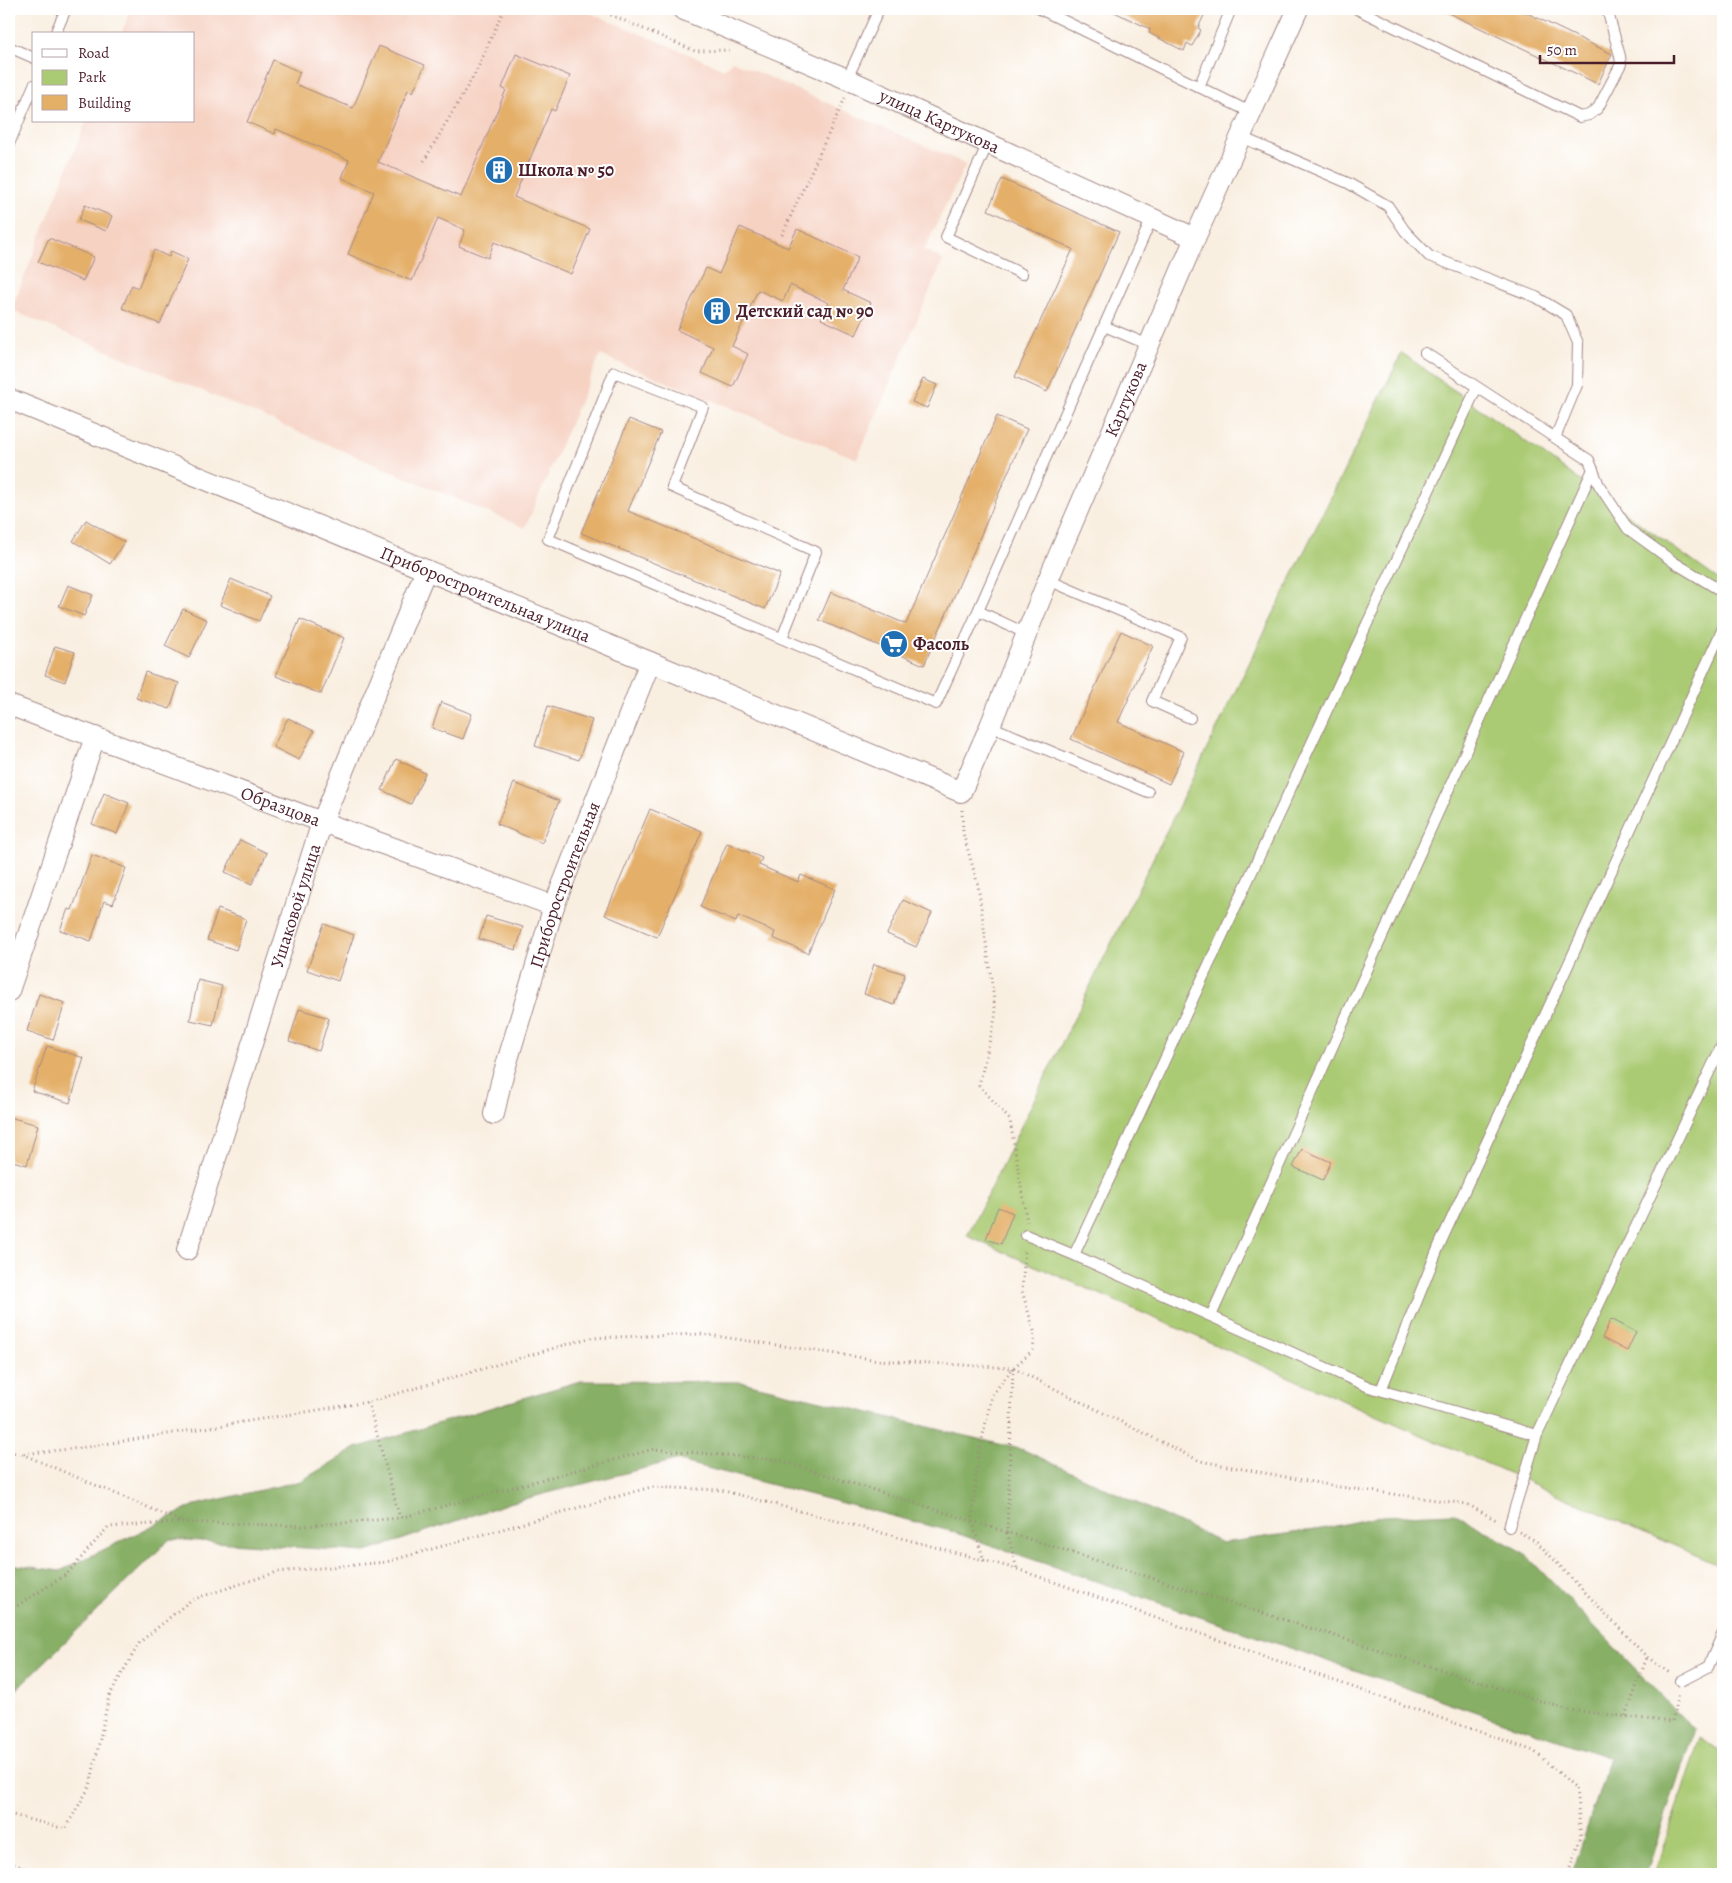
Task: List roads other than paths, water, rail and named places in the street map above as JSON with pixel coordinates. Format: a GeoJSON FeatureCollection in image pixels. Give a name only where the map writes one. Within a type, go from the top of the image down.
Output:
{"type":"FeatureCollection","features":[{"type":"Feature","properties":{"kind":"street","name":"улица Картукова"},"geometry":{"type":"LineString","coordinates":[[682,9],[850,80],[1195,238]]}},
{"type":"Feature","properties":{"kind":"street","name":"Картукова"},"geometry":{"type":"LineString","coordinates":[[961,792],[990,726],[1048,580],[1195,238],[1298,9]]}},
{"type":"Feature","properties":{"kind":"street","name":"Приборостроительная улица"},"geometry":{"type":"LineString","coordinates":[[9,399],[961,792]]}},
{"type":"Feature","properties":{"kind":"street","name":"Ушаковой улица"},"geometry":{"type":"LineString","coordinates":[[188,1250],[322,822],[426,570]]}},
{"type":"Feature","properties":{"kind":"street","name":"Приборостроительная"},"geometry":{"type":"LineString","coordinates":[[494,1114],[501,1082],[554,906],[650,662]]}},
{"type":"Feature","properties":{"kind":"street","name":"Образцова"},"geometry":{"type":"LineString","coordinates":[[9,704],[322,822],[554,906]]}},
{"type":"Feature","properties":{"kind":"street"},"geometry":{"type":"LineString","coordinates":[[9,991],[95,737]]}},
{"type":"Feature","properties":{"kind":"lane"},"geometry":{"type":"LineString","coordinates":[[56,32],[66,9]]}},
{"type":"Feature","properties":{"kind":"lane"},"geometry":{"type":"LineString","coordinates":[[850,80],[879,9]]}},
{"type":"Feature","properties":{"kind":"lane"},"geometry":{"type":"LineString","coordinates":[[1040,9],[1252,113]]}},
{"type":"Feature","properties":{"kind":"lane"},"geometry":{"type":"LineString","coordinates":[[1199,87],[1231,9]]}},
{"type":"Feature","properties":{"kind":"lane"},"geometry":{"type":"LineString","coordinates":[[1357,9],[1580,117],[1589,115],[1598,108],[1621,64],[1607,9]]}},
{"type":"Feature","properties":{"kind":"lane"},"geometry":{"type":"LineString","coordinates":[[9,48],[32,57]]}},
{"type":"Feature","properties":{"kind":"lane"},"geometry":{"type":"LineString","coordinates":[[9,144],[32,90]]}},
{"type":"Feature","properties":{"kind":"lane"},"geometry":{"type":"LineString","coordinates":[[1241,137],[1348,183],[1388,206],[1405,231],[1429,256],[1536,297],[1566,315],[1578,343],[1577,385],[1555,438]]}},
{"type":"Feature","properties":{"kind":"lane"},"geometry":{"type":"LineString","coordinates":[[988,144],[946,237],[1022,274]]}},
{"type":"Feature","properties":{"kind":"lane"},"geometry":{"type":"LineString","coordinates":[[782,638],[816,552],[672,487],[703,407],[614,372],[548,539],[936,704],[1152,218]]}},
{"type":"Feature","properties":{"kind":"lane"},"geometry":{"type":"LineString","coordinates":[[1104,326],[1149,345]]}},
{"type":"Feature","properties":{"kind":"lane"},"geometry":{"type":"LineString","coordinates":[[1425,353],[1589,460],[1599,484],[1628,529],[1675,563],[1723,592]]}},
{"type":"Feature","properties":{"kind":"lane"},"geometry":{"type":"LineString","coordinates":[[1074,1255],[1477,387]]}},
{"type":"Feature","properties":{"kind":"lane"},"geometry":{"type":"LineString","coordinates":[[1211,1316],[1592,469]]}},
{"type":"Feature","properties":{"kind":"lane"},"geometry":{"type":"LineString","coordinates":[[1048,580],[1182,637],[1152,701],[1190,718]]}},
{"type":"Feature","properties":{"kind":"lane"},"geometry":{"type":"LineString","coordinates":[[978,611],[1027,634]]}},
{"type":"Feature","properties":{"kind":"lane"},"geometry":{"type":"LineString","coordinates":[[1381,1390],[1439,1246],[1723,628]]}},
{"type":"Feature","properties":{"kind":"lane"},"geometry":{"type":"LineString","coordinates":[[990,726],[1148,792]]}},
{"type":"Feature","properties":{"kind":"lane"},"geometry":{"type":"LineString","coordinates":[[1509,1527],[1537,1435],[1723,1043]]}},
{"type":"Feature","properties":{"kind":"lane"},"geometry":{"type":"LineString","coordinates":[[1026,1235],[1369,1387],[1537,1435]]}},
{"type":"Feature","properties":{"kind":"lane"},"geometry":{"type":"LineString","coordinates":[[1681,1681],[1708,1667],[1723,1633]]}},
{"type":"Feature","properties":{"kind":"place","name":"Школа № 50"},"geometry":{"type":"Point","coordinates":[499,170]}},
{"type":"Feature","properties":{"kind":"place","name":"Детский сад № 90"},"geometry":{"type":"Point","coordinates":[717,311]}},
{"type":"Feature","properties":{"kind":"place","name":"Фасоль"},"geometry":{"type":"Point","coordinates":[894,644]}}]}
